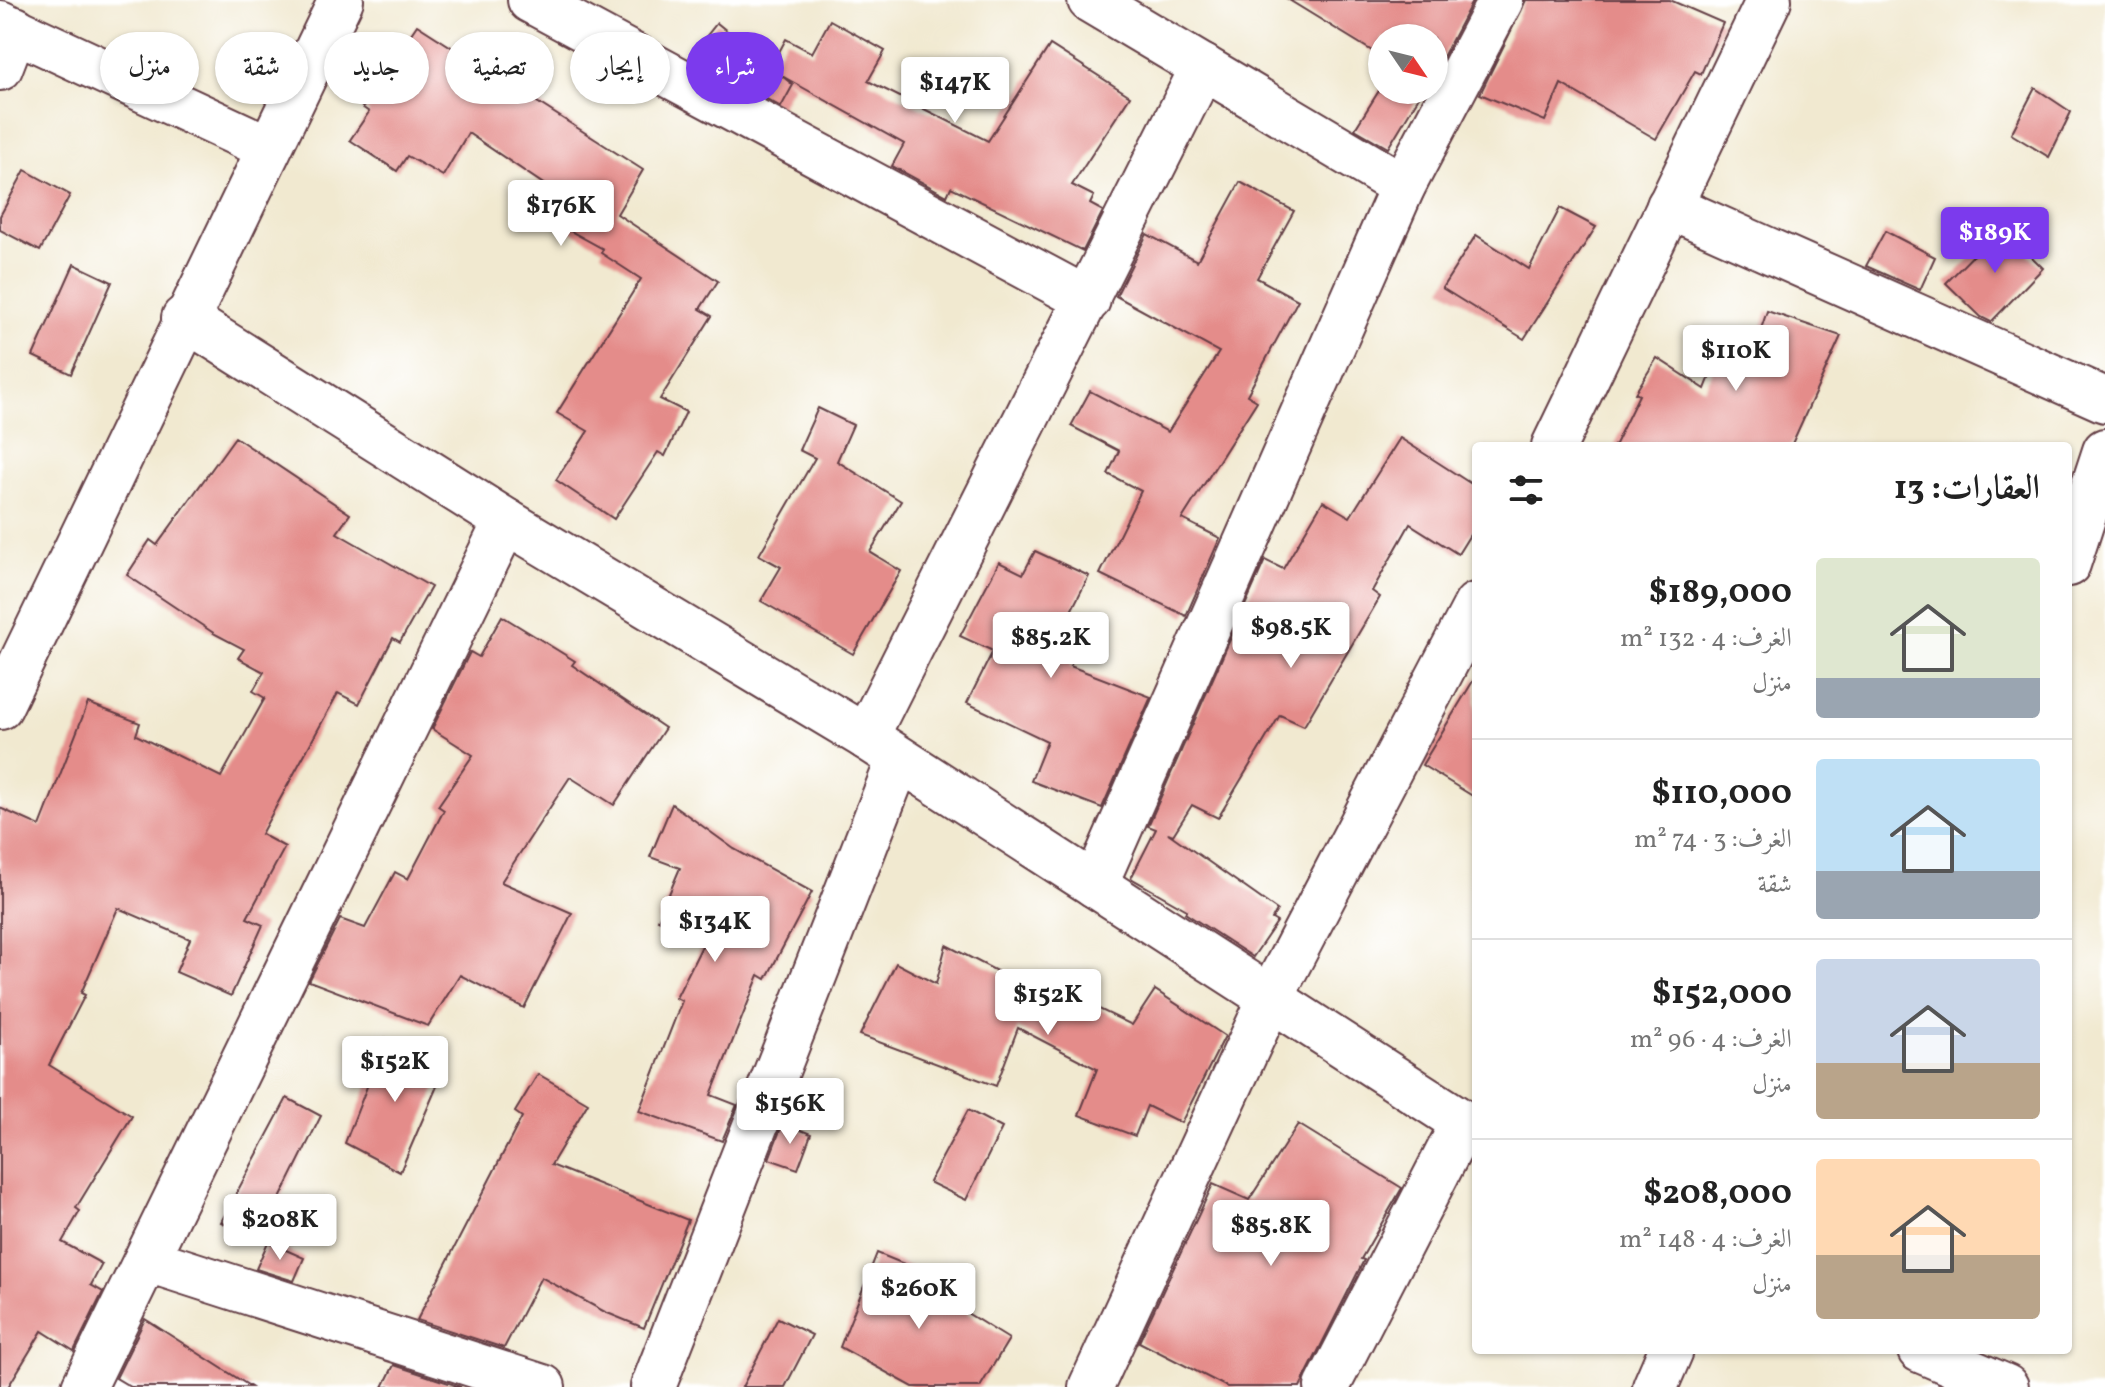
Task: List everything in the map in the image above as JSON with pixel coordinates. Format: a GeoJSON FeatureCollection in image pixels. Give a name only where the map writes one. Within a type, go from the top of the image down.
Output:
{"type":"FeatureCollection","features":[{"type":"Feature","properties":{"kind":"street"},"geometry":{"type":"LineString","coordinates":[[0,707],[184,318],[341,0]]}},
{"type":"Feature","properties":{"kind":"street"},"geometry":{"type":"LineString","coordinates":[[530,0],[1088,300]]}},
{"type":"Feature","properties":{"kind":"street"},"geometry":{"type":"LineString","coordinates":[[1095,885],[1403,186],[1501,0]]}},
{"type":"Feature","properties":{"kind":"street"},"geometry":{"type":"LineString","coordinates":[[1556,442],[1769,0]]}},
{"type":"Feature","properties":{"kind":"street"},"geometry":{"type":"LineString","coordinates":[[1104,4],[1403,186]]}},
{"type":"Feature","properties":{"kind":"street"},"geometry":{"type":"LineString","coordinates":[[5,40],[269,148]]}},
{"type":"Feature","properties":{"kind":"street"},"geometry":{"type":"LineString","coordinates":[[653,1387],[882,748],[1088,300],[1203,67]]}},
{"type":"Feature","properties":{"kind":"street"},"geometry":{"type":"LineString","coordinates":[[1669,206],[2105,400]]}},
{"type":"Feature","properties":{"kind":"street"},"geometry":{"type":"LineString","coordinates":[[184,318],[506,521],[882,748],[1469,1127],[1327,1387]]}},
{"type":"Feature","properties":{"kind":"street"},"geometry":{"type":"LineString","coordinates":[[2072,552],[2105,451]]}},
{"type":"Feature","properties":{"kind":"street"},"geometry":{"type":"LineString","coordinates":[[84,1387],[506,521]]}},
{"type":"Feature","properties":{"kind":"street"},"geometry":{"type":"LineString","coordinates":[[1091,1387],[1271,997],[1472,613]]}},
{"type":"Feature","properties":{"kind":"street"},"geometry":{"type":"LineString","coordinates":[[148,1260],[543,1387]]}},
{"type":"Feature","properties":{"kind":"street"},"geometry":{"type":"LineString","coordinates":[[1655,1387],[1669,1354]]}},
{"type":"Feature","properties":{"kind":"street"},"geometry":{"type":"LineString","coordinates":[[1929,1354],[2006,1387]]}},
{"type":"Feature","properties":{"kind":"building"},"geometry":{"type":"Polygon","coordinates":[[[1289,0],[1473,0],[1448,47],[1448,24],[1368,24],[1368,48],[1289,0]]]}},
{"type":"Feature","properties":{"kind":"building"},"geometry":{"type":"Polygon","coordinates":[[[1526,0],[1670,0],[1723,23],[1701,74],[1695,71],[1656,139],[1561,84],[1545,121],[1480,94],[1526,0]]]}},
{"type":"Feature","properties":{"kind":"building"},"geometry":{"type":"Polygon","coordinates":[[[830,20],[885,51],[868,81],[988,141],[1050,45],[1130,96],[1072,185],[1094,196],[1090,204],[1103,211],[1083,251],[951,187],[947,196],[892,166],[904,144],[784,77],[786,39],[812,53],[830,20]]]}},
{"type":"Feature","properties":{"kind":"building"},"geometry":{"type":"Polygon","coordinates":[[[717,23],[728,32],[710,32],[717,23]]]}},
{"type":"Feature","properties":{"kind":"building"},"geometry":{"type":"Polygon","coordinates":[[[417,25],[428,32],[412,32],[417,25]]]}},
{"type":"Feature","properties":{"kind":"building"},"geometry":{"type":"Polygon","coordinates":[[[429,33],[445,43],[445,104],[540,104],[643,170],[617,214],[718,281],[700,309],[712,316],[660,399],[686,412],[665,456],[658,452],[614,519],[556,480],[588,431],[557,413],[641,279],[601,253],[603,249],[567,229],[579,208],[468,133],[443,176],[407,156],[397,171],[350,140],[369,112],[362,107],[364,104],[429,104],[429,33]]]}},
{"type":"Feature","properties":{"kind":"building"},"geometry":{"type":"Polygon","coordinates":[[[784,78],[793,85],[784,102],[784,78]]]}},
{"type":"Feature","properties":{"kind":"building"},"geometry":{"type":"Polygon","coordinates":[[[2035,88],[2071,112],[2049,157],[2011,134],[2035,88]]]}},
{"type":"Feature","properties":{"kind":"building"},"geometry":{"type":"Polygon","coordinates":[[[1371,104],[1415,104],[1388,148],[1355,129],[1371,104]]]}},
{"type":"Feature","properties":{"kind":"building"},"geometry":{"type":"Polygon","coordinates":[[[25,170],[70,195],[40,251],[0,230],[0,216],[25,170]]]}},
{"type":"Feature","properties":{"kind":"building"},"geometry":{"type":"Polygon","coordinates":[[[1240,182],[1294,211],[1257,278],[1298,300],[1247,395],[1257,401],[1182,519],[1220,538],[1186,616],[1100,574],[1141,491],[1108,474],[1119,451],[1071,426],[1090,391],[1168,432],[1219,352],[1116,296],[1147,234],[1197,261],[1240,182]]]}},
{"type":"Feature","properties":{"kind":"building"},"geometry":{"type":"Polygon","coordinates":[[[1560,208],[1596,227],[1524,339],[1442,288],[1476,235],[1529,269],[1560,208]]]}},
{"type":"Feature","properties":{"kind":"building"},"geometry":{"type":"Polygon","coordinates":[[[2001,227],[2043,268],[1991,322],[1981,317],[1946,283],[2001,227]]]}},
{"type":"Feature","properties":{"kind":"building"},"geometry":{"type":"Polygon","coordinates":[[[1885,231],[1935,257],[1920,290],[1866,266],[1885,231]]]}},
{"type":"Feature","properties":{"kind":"building"},"geometry":{"type":"Polygon","coordinates":[[[74,264],[112,282],[71,374],[33,356],[74,264]]]}},
{"type":"Feature","properties":{"kind":"building"},"geometry":{"type":"Polygon","coordinates":[[[1767,311],[1841,336],[1793,442],[1616,442],[1639,395],[1635,393],[1657,358],[1705,389],[1724,341],[1753,353],[1767,311]]]}},
{"type":"Feature","properties":{"kind":"building"},"geometry":{"type":"Polygon","coordinates":[[[818,408],[853,425],[837,461],[901,501],[870,552],[901,571],[853,654],[761,601],[781,567],[759,555],[815,458],[799,450],[818,408]]]}},
{"type":"Feature","properties":{"kind":"building"},"geometry":{"type":"Polygon","coordinates":[[[235,437],[350,514],[337,533],[431,587],[400,642],[393,638],[359,704],[338,693],[261,834],[285,847],[247,918],[263,925],[231,996],[176,972],[190,939],[118,908],[81,993],[85,995],[49,1065],[132,1116],[76,1208],[80,1211],[62,1242],[102,1264],[91,1285],[103,1292],[74,1351],[42,1331],[8,1387],[0,1387],[0,808],[40,826],[88,703],[140,723],[136,735],[221,777],[265,698],[253,691],[264,672],[238,658],[244,649],[215,634],[127,575],[150,540],[157,545],[235,437]]]}},
{"type":"Feature","properties":{"kind":"building"},"geometry":{"type":"Polygon","coordinates":[[[1400,438],[1472,484],[1472,531],[1458,554],[1410,524],[1372,591],[1380,597],[1304,726],[1280,715],[1218,818],[1192,805],[1173,835],[1168,833],[1277,910],[1272,919],[1277,922],[1253,957],[1185,913],[1187,910],[1131,878],[1156,829],[1148,826],[1265,560],[1283,569],[1323,501],[1350,517],[1400,438]]]}},
{"type":"Feature","properties":{"kind":"building"},"geometry":{"type":"Polygon","coordinates":[[[1035,551],[1089,576],[1051,650],[1073,661],[1070,666],[1151,697],[1102,808],[1031,781],[1047,741],[967,703],[993,651],[960,636],[999,562],[1023,574],[1035,551]]]}},
{"type":"Feature","properties":{"kind":"building"},"geometry":{"type":"Polygon","coordinates":[[[502,616],[575,661],[572,665],[665,728],[614,805],[570,777],[501,882],[572,913],[524,1008],[460,975],[428,1026],[309,981],[340,919],[365,928],[395,872],[408,879],[444,810],[438,806],[473,755],[432,729],[470,652],[479,657],[502,616]]]}},
{"type":"Feature","properties":{"kind":"building"},"geometry":{"type":"Polygon","coordinates":[[[1472,683],[1472,796],[1422,765],[1472,683]]]}},
{"type":"Feature","properties":{"kind":"building"},"geometry":{"type":"Polygon","coordinates":[[[672,804],[734,849],[812,892],[766,979],[759,975],[711,1095],[737,1105],[722,1141],[639,1111],[682,1001],[676,998],[705,940],[658,920],[680,868],[650,857],[672,804]]]}},
{"type":"Feature","properties":{"kind":"building"},"geometry":{"type":"Polygon","coordinates":[[[946,945],[1057,1002],[1062,991],[1132,1025],[1155,990],[1225,1036],[1181,1123],[1147,1106],[1135,1136],[1079,1115],[1097,1069],[1018,1028],[996,1086],[860,1035],[896,963],[936,984],[946,945]]]}},
{"type":"Feature","properties":{"kind":"building"},"geometry":{"type":"Polygon","coordinates":[[[386,1038],[447,1063],[400,1172],[345,1143],[386,1038]]]}},
{"type":"Feature","properties":{"kind":"building"},"geometry":{"type":"Polygon","coordinates":[[[538,1074],[588,1103],[551,1165],[688,1220],[644,1328],[605,1312],[541,1277],[504,1348],[417,1320],[522,1117],[515,1112],[538,1074]]]}},
{"type":"Feature","properties":{"kind":"building"},"geometry":{"type":"Polygon","coordinates":[[[287,1098],[321,1116],[259,1241],[221,1222],[287,1098]]]}},
{"type":"Feature","properties":{"kind":"building"},"geometry":{"type":"Polygon","coordinates":[[[968,1110],[1002,1128],[966,1200],[929,1182],[968,1110]]]}},
{"type":"Feature","properties":{"kind":"building"},"geometry":{"type":"Polygon","coordinates":[[[783,1123],[811,1134],[798,1169],[769,1159],[783,1123]]]}},
{"type":"Feature","properties":{"kind":"building"},"geometry":{"type":"Polygon","coordinates":[[[1298,1124],[1402,1188],[1361,1259],[1364,1260],[1300,1387],[1227,1387],[1139,1342],[1213,1184],[1249,1200],[1298,1124]]]}},
{"type":"Feature","properties":{"kind":"building"},"geometry":{"type":"Polygon","coordinates":[[[268,1242],[304,1258],[294,1281],[256,1269],[268,1242]]]}},
{"type":"Feature","properties":{"kind":"building"},"geometry":{"type":"Polygon","coordinates":[[[877,1253],[936,1277],[930,1290],[1009,1339],[980,1387],[913,1387],[840,1347],[877,1253]]]}},
{"type":"Feature","properties":{"kind":"building"},"geometry":{"type":"Polygon","coordinates":[[[778,1318],[812,1335],[785,1387],[742,1387],[778,1318]]]}},
{"type":"Feature","properties":{"kind":"building"},"geometry":{"type":"Polygon","coordinates":[[[145,1319],[251,1387],[131,1387],[116,1378],[145,1319]]]}},
{"type":"Feature","properties":{"kind":"building"},"geometry":{"type":"Polygon","coordinates":[[[394,1365],[461,1387],[383,1387],[394,1365]]]}}]}
